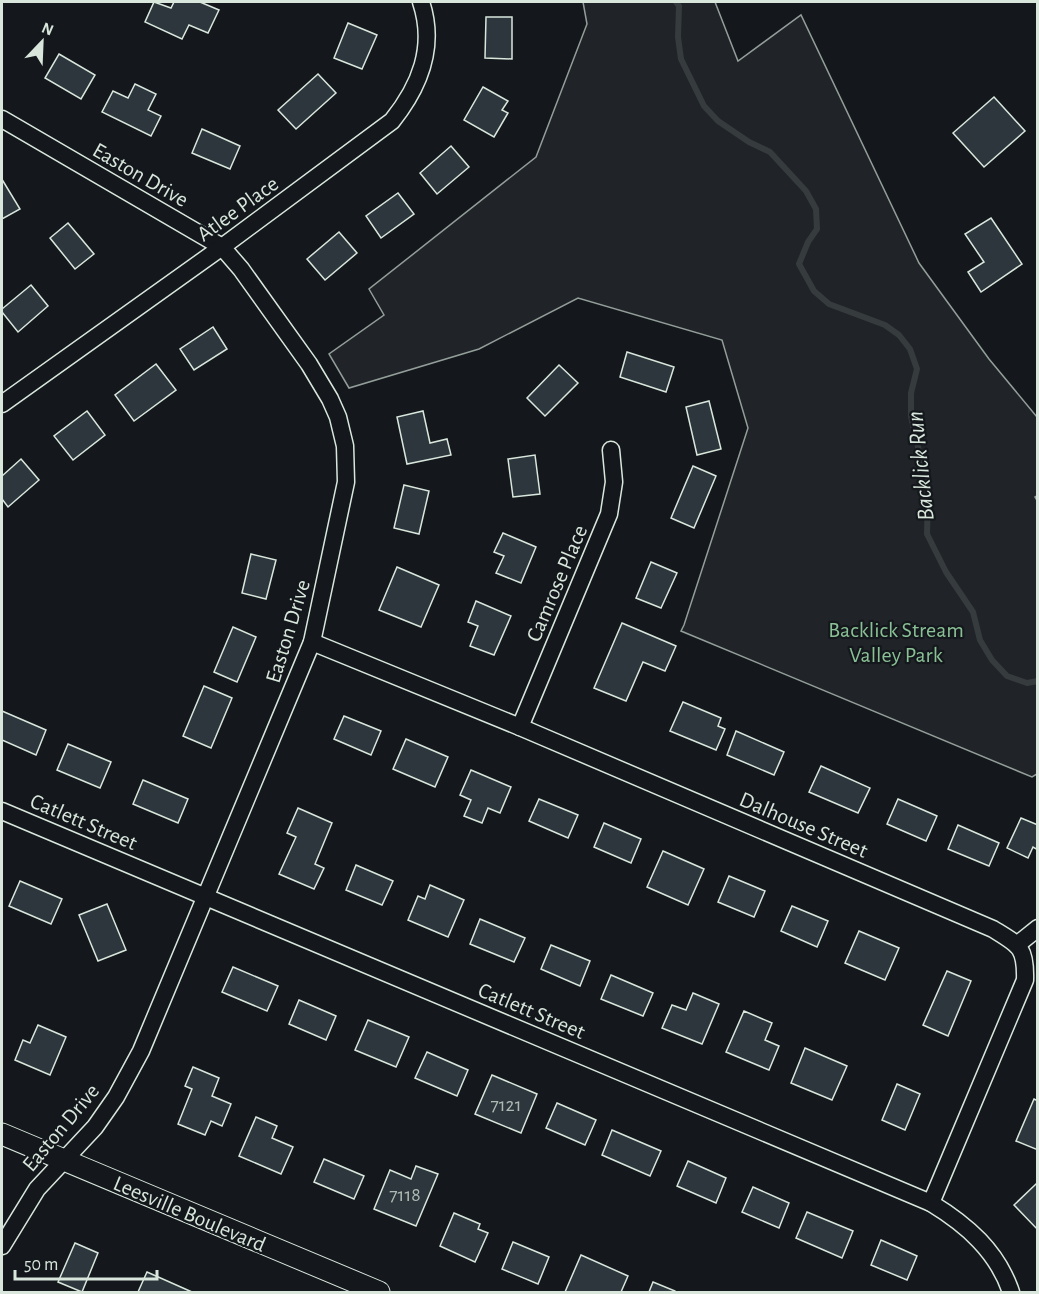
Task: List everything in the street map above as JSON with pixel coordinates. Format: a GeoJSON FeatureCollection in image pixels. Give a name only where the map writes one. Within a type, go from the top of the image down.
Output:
{"type":"FeatureCollection","features":[{"type":"Feature","properties":{"kind":"street","name":"Atlee Place"},"geometry":{"type":"LineString","coordinates":[[2,404],[222,247],[392,121],[409,100],[423,65],[426,28],[421,2]]}},
{"type":"Feature","properties":{"kind":"street","name":"Easton Drive"},"geometry":{"type":"LineString","coordinates":[[2,119],[222,247],[241,269],[318,378],[338,417],[345,446],[346,465],[344,498],[312,642],[130,1074],[95,1127],[37,1189],[2,1246]]}},
{"type":"Feature","properties":{"kind":"street","name":"Camrose Place"},"geometry":{"type":"LineString","coordinates":[[520,727],[609,514],[614,482],[611,450]]}},
{"type":"Feature","properties":{"kind":"street","name":"Dalhouse Street"},"geometry":{"type":"LineString","coordinates":[[312,642],[520,727],[993,929],[1018,944]]}},
{"type":"Feature","properties":{"kind":"street","name":"Catlett Street"},"geometry":{"type":"LineString","coordinates":[[2,811],[931,1203],[970,1230],[990,1252],[1006,1279],[1011,1293]]}},
{"type":"Feature","properties":{"kind":"street"},"geometry":{"type":"LineString","coordinates":[[931,1203],[1025,980],[1026,963],[1024,953],[1018,944],[1038,928]]}},
{"type":"Feature","properties":{"kind":"street","name":"Leesville Boulevard"},"geometry":{"type":"LineString","coordinates":[[2,1134],[379,1293]]}},
{"type":"Feature","properties":{"kind":"green space","name":"Backlick Stream Valley Park"},"geometry":{"type":"Polygon","coordinates":[[[583,2],[715,2],[738,61],[801,15],[919,263],[989,359],[1037,417],[1038,495],[1035,497],[1038,502],[1037,774],[1032,777],[681,631],[748,428],[722,340],[578,298],[479,349],[349,388],[329,354],[384,315],[369,289],[536,157],[587,24],[583,2]]]}},
{"type":"Feature","properties":{"kind":"building"},"geometry":{"type":"Polygon","coordinates":[[[154,2],[171,8],[174,2],[200,2],[219,10],[208,33],[189,25],[182,39],[145,22],[154,2]]]}},
{"type":"Feature","properties":{"kind":"building"},"geometry":{"type":"Polygon","coordinates":[[[486,17],[512,17],[512,59],[485,58],[486,17]]]}},
{"type":"Feature","properties":{"kind":"building"},"geometry":{"type":"Polygon","coordinates":[[[348,23],[377,35],[362,69],[334,58],[348,23]]]}},
{"type":"Feature","properties":{"kind":"building"},"geometry":{"type":"Polygon","coordinates":[[[59,54],[95,75],[81,99],[45,78],[59,54]]]}},
{"type":"Feature","properties":{"kind":"building"},"geometry":{"type":"Polygon","coordinates":[[[318,74],[336,93],[296,129],[278,110],[318,74]]]}},
{"type":"Feature","properties":{"kind":"building"},"geometry":{"type":"Polygon","coordinates":[[[135,84],[156,94],[148,110],[161,116],[151,136],[102,112],[113,91],[128,98],[135,84]]]}},
{"type":"Feature","properties":{"kind":"building"},"geometry":{"type":"Polygon","coordinates":[[[483,87],[508,101],[502,110],[508,113],[494,137],[464,120],[483,87]]]}},
{"type":"Feature","properties":{"kind":"building"},"geometry":{"type":"Polygon","coordinates":[[[994,97],[1025,131],[984,167],[953,133],[994,97]]]}},
{"type":"Feature","properties":{"kind":"building"},"geometry":{"type":"Polygon","coordinates":[[[202,129],[240,146],[230,169],[192,153],[202,129]]]}},
{"type":"Feature","properties":{"kind":"building"},"geometry":{"type":"Polygon","coordinates":[[[451,146],[469,167],[437,194],[420,173],[451,146]]]}},
{"type":"Feature","properties":{"kind":"building"},"geometry":{"type":"Polygon","coordinates":[[[2,182],[20,209],[2,219],[2,182]]]}},
{"type":"Feature","properties":{"kind":"building"},"geometry":{"type":"Polygon","coordinates":[[[398,193],[414,214],[381,238],[366,216],[398,193]]]}},
{"type":"Feature","properties":{"kind":"building"},"geometry":{"type":"Polygon","coordinates":[[[991,218],[1022,264],[981,292],[968,272],[984,262],[965,234],[991,218]]]}},
{"type":"Feature","properties":{"kind":"building"},"geometry":{"type":"Polygon","coordinates":[[[68,223],[94,254],[75,269],[50,238],[68,223]]]}},
{"type":"Feature","properties":{"kind":"building"},"geometry":{"type":"Polygon","coordinates":[[[339,232],[357,253],[325,280],[307,259],[339,232]]]}},
{"type":"Feature","properties":{"kind":"building"},"geometry":{"type":"Polygon","coordinates":[[[31,285],[48,306],[18,332],[2,309],[31,285]]]}},
{"type":"Feature","properties":{"kind":"building"},"geometry":{"type":"Polygon","coordinates":[[[213,327],[227,349],[194,370],[180,349],[213,327]]]}},
{"type":"Feature","properties":{"kind":"building"},"geometry":{"type":"Polygon","coordinates":[[[627,352],[674,367],[666,392],[620,377],[627,352]]]}},
{"type":"Feature","properties":{"kind":"building"},"geometry":{"type":"Polygon","coordinates":[[[156,364],[176,390],[134,421],[115,395],[156,364]]]}},
{"type":"Feature","properties":{"kind":"building"},"geometry":{"type":"Polygon","coordinates":[[[559,365],[578,383],[545,416],[527,398],[559,365]]]}},
{"type":"Feature","properties":{"kind":"building"},"geometry":{"type":"Polygon","coordinates":[[[709,401],[721,449],[697,455],[686,407],[709,401]]]}},
{"type":"Feature","properties":{"kind":"building"},"geometry":{"type":"Polygon","coordinates":[[[87,411],[105,435],[73,460],[54,436],[87,411]]]}},
{"type":"Feature","properties":{"kind":"building"},"geometry":{"type":"Polygon","coordinates":[[[423,411],[430,443],[447,439],[451,455],[407,464],[397,417],[423,411]]]}},
{"type":"Feature","properties":{"kind":"building"},"geometry":{"type":"Polygon","coordinates":[[[535,455],[540,494],[513,497],[508,459],[535,455]]]}},
{"type":"Feature","properties":{"kind":"building"},"geometry":{"type":"Polygon","coordinates":[[[21,459],[39,480],[8,507],[2,499],[2,476],[21,459]]]}},
{"type":"Feature","properties":{"kind":"building"},"geometry":{"type":"Polygon","coordinates":[[[693,466],[716,476],[694,528],[671,518],[693,466]]]}},
{"type":"Feature","properties":{"kind":"building"},"geometry":{"type":"Polygon","coordinates":[[[404,485],[429,491],[419,534],[394,528],[404,485]]]}},
{"type":"Feature","properties":{"kind":"building"},"geometry":{"type":"Polygon","coordinates":[[[503,533],[536,547],[521,583],[496,573],[504,556],[494,552],[503,533]]]}},
{"type":"Feature","properties":{"kind":"building"},"geometry":{"type":"Polygon","coordinates":[[[251,554],[276,560],[266,599],[242,593],[251,554]]]}},
{"type":"Feature","properties":{"kind":"building"},"geometry":{"type":"Polygon","coordinates":[[[651,562],[677,573],[661,608],[636,598],[651,562]]]}},
{"type":"Feature","properties":{"kind":"building"},"geometry":{"type":"Polygon","coordinates":[[[397,567],[439,585],[421,627],[379,610],[397,567]]]}},
{"type":"Feature","properties":{"kind":"building"},"geometry":{"type":"Polygon","coordinates":[[[476,601],[511,616],[494,655],[470,646],[478,626],[468,622],[476,601]]]}},
{"type":"Feature","properties":{"kind":"building"},"geometry":{"type":"Polygon","coordinates":[[[622,623],[676,646],[665,671],[643,662],[626,701],[594,688],[622,623]]]}},
{"type":"Feature","properties":{"kind":"building"},"geometry":{"type":"Polygon","coordinates":[[[233,627],[256,637],[237,682],[214,672],[233,627]]]}},
{"type":"Feature","properties":{"kind":"building"},"geometry":{"type":"Polygon","coordinates":[[[204,686],[232,698],[211,748],[183,736],[204,686]]]}},
{"type":"Feature","properties":{"kind":"building"},"geometry":{"type":"Polygon","coordinates":[[[683,702],[721,718],[718,726],[725,729],[716,750],[670,731],[683,702]]]}},
{"type":"Feature","properties":{"kind":"building"},"geometry":{"type":"Polygon","coordinates":[[[2,711],[46,730],[36,755],[2,740],[2,711]]]}},
{"type":"Feature","properties":{"kind":"building"},"geometry":{"type":"Polygon","coordinates":[[[344,716],[381,731],[371,755],[334,739],[344,716]]]}},
{"type":"Feature","properties":{"kind":"building"},"geometry":{"type":"Polygon","coordinates":[[[736,731],[784,752],[774,775],[727,755],[736,731]]]}},
{"type":"Feature","properties":{"kind":"building"},"geometry":{"type":"Polygon","coordinates":[[[406,739],[448,757],[435,787],[393,769],[406,739]]]}},
{"type":"Feature","properties":{"kind":"building"},"geometry":{"type":"Polygon","coordinates":[[[68,744],[111,762],[100,788],[57,770],[68,744]]]}},
{"type":"Feature","properties":{"kind":"building"},"geometry":{"type":"Polygon","coordinates":[[[821,766],[870,788],[858,813],[809,792],[821,766]]]}},
{"type":"Feature","properties":{"kind":"building"},"geometry":{"type":"Polygon","coordinates":[[[471,770],[511,787],[500,813],[488,808],[482,823],[464,816],[471,800],[460,795],[471,770]]]}},
{"type":"Feature","properties":{"kind":"building"},"geometry":{"type":"Polygon","coordinates":[[[143,780],[188,799],[178,823],[133,804],[143,780]]]}},
{"type":"Feature","properties":{"kind":"building"},"geometry":{"type":"Polygon","coordinates":[[[539,799],[578,815],[568,838],[529,821],[539,799]]]}},
{"type":"Feature","properties":{"kind":"building"},"geometry":{"type":"Polygon","coordinates":[[[898,799],[937,816],[926,841],[887,824],[898,799]]]}},
{"type":"Feature","properties":{"kind":"building"},"geometry":{"type":"Polygon","coordinates":[[[298,808],[332,823],[315,864],[324,868],[314,889],[279,874],[296,837],[287,833],[298,808]]]}},
{"type":"Feature","properties":{"kind":"building"},"geometry":{"type":"Polygon","coordinates":[[[1021,818],[1038,825],[1038,850],[1033,847],[1028,858],[1007,848],[1021,818]]]}},
{"type":"Feature","properties":{"kind":"building"},"geometry":{"type":"Polygon","coordinates":[[[604,823],[641,839],[631,863],[594,847],[604,823]]]}},
{"type":"Feature","properties":{"kind":"building"},"geometry":{"type":"Polygon","coordinates":[[[958,825],[999,843],[989,866],[948,849],[958,825]]]}},
{"type":"Feature","properties":{"kind":"building"},"geometry":{"type":"Polygon","coordinates":[[[663,851],[704,869],[688,905],[647,887],[663,851]]]}},
{"type":"Feature","properties":{"kind":"building"},"geometry":{"type":"Polygon","coordinates":[[[356,865],[393,881],[382,905],[346,890],[356,865]]]}},
{"type":"Feature","properties":{"kind":"building"},"geometry":{"type":"Polygon","coordinates":[[[729,876],[765,891],[754,917],[718,902],[729,876]]]}},
{"type":"Feature","properties":{"kind":"building"},"geometry":{"type":"Polygon","coordinates":[[[20,881],[62,899],[51,924],[9,906],[20,881]]]}},
{"type":"Feature","properties":{"kind":"building"},"geometry":{"type":"Polygon","coordinates":[[[430,885],[464,900],[448,937],[408,920],[418,896],[425,899],[430,885]]]}},
{"type":"Feature","properties":{"kind":"building"},"geometry":{"type":"Polygon","coordinates":[[[107,904],[126,950],[98,961],[79,915],[107,904]]]}},
{"type":"Feature","properties":{"kind":"building"},"geometry":{"type":"Polygon","coordinates":[[[792,906],[828,921],[817,947],[781,931],[792,906]]]}},
{"type":"Feature","properties":{"kind":"building"},"geometry":{"type":"Polygon","coordinates":[[[480,919],[525,938],[514,962],[470,944],[480,919]]]}},
{"type":"Feature","properties":{"kind":"building"},"geometry":{"type":"Polygon","coordinates":[[[859,931],[899,948],[885,980],[845,963],[859,931]]]}},
{"type":"Feature","properties":{"kind":"building"},"geometry":{"type":"Polygon","coordinates":[[[551,945],[590,961],[580,986],[541,969],[551,945]]]}},
{"type":"Feature","properties":{"kind":"building"},"geometry":{"type":"Polygon","coordinates":[[[233,967],[278,986],[267,1011],[222,992],[233,967]]]}},
{"type":"Feature","properties":{"kind":"building"},"geometry":{"type":"Polygon","coordinates":[[[947,971],[971,981],[948,1036],[923,1025],[947,971]]]}},
{"type":"Feature","properties":{"kind":"building"},"geometry":{"type":"Polygon","coordinates":[[[611,975],[653,993],[643,1016],[601,999],[611,975]]]}},
{"type":"Feature","properties":{"kind":"building"},"geometry":{"type":"Polygon","coordinates":[[[693,993],[719,1004],[702,1044],[662,1028],[672,1005],[686,1010],[693,993]]]}},
{"type":"Feature","properties":{"kind":"building"},"geometry":{"type":"Polygon","coordinates":[[[299,1000],[336,1016],[326,1040],[289,1024],[299,1000]]]}},
{"type":"Feature","properties":{"kind":"building"},"geometry":{"type":"Polygon","coordinates":[[[744,1011],[772,1023],[765,1040],[779,1046],[769,1070],[726,1052],[744,1011]]]}},
{"type":"Feature","properties":{"kind":"building"},"geometry":{"type":"Polygon","coordinates":[[[368,1020],[409,1037],[396,1067],[355,1050],[368,1020]]]}},
{"type":"Feature","properties":{"kind":"building"},"geometry":{"type":"Polygon","coordinates":[[[38,1025],[66,1037],[50,1075],[15,1060],[23,1040],[30,1043],[38,1025]]]}},
{"type":"Feature","properties":{"kind":"building"},"geometry":{"type":"Polygon","coordinates":[[[805,1048],[847,1066],[832,1100],[791,1083],[805,1048]]]}},
{"type":"Feature","properties":{"kind":"building"},"geometry":{"type":"Polygon","coordinates":[[[427,1052],[468,1070],[457,1096],[415,1078],[427,1052]]]}},
{"type":"Feature","properties":{"kind":"building"},"geometry":{"type":"Polygon","coordinates":[[[193,1067],[219,1078],[212,1096],[231,1104],[222,1126],[211,1121],[205,1135],[178,1124],[192,1089],[185,1086],[193,1067]]]}},
{"type":"Feature","properties":{"kind":"building"},"geometry":{"type":"Polygon","coordinates":[[[492,1075],[537,1094],[521,1133],[475,1114],[492,1075]]]}},
{"type":"Feature","properties":{"kind":"building"},"geometry":{"type":"Polygon","coordinates":[[[897,1084],[920,1094],[905,1130],[882,1120],[897,1084]]]}},
{"type":"Feature","properties":{"kind":"building"},"geometry":{"type":"Polygon","coordinates":[[[1034,1099],[1038,1101],[1038,1150],[1016,1141],[1034,1099]]]}},
{"type":"Feature","properties":{"kind":"building"},"geometry":{"type":"Polygon","coordinates":[[[557,1103],[596,1120],[585,1145],[546,1128],[557,1103]]]}},
{"type":"Feature","properties":{"kind":"building"},"geometry":{"type":"Polygon","coordinates":[[[256,1117],[277,1126],[272,1138],[293,1147],[281,1174],[239,1156],[256,1117]]]}},
{"type":"Feature","properties":{"kind":"building"},"geometry":{"type":"Polygon","coordinates":[[[612,1130],[661,1151],[650,1176],[602,1155],[612,1130]]]}},
{"type":"Feature","properties":{"kind":"building"},"geometry":{"type":"Polygon","coordinates":[[[324,1159],[364,1176],[354,1199],[314,1182],[324,1159]]]}},
{"type":"Feature","properties":{"kind":"building"},"geometry":{"type":"Polygon","coordinates":[[[688,1161],[726,1178],[716,1203],[677,1186],[688,1161]]]}},
{"type":"Feature","properties":{"kind":"building"},"geometry":{"type":"Polygon","coordinates":[[[416,1166],[438,1174],[416,1226],[374,1209],[390,1170],[411,1179],[416,1166]]]}},
{"type":"Feature","properties":{"kind":"building"},"geometry":{"type":"Polygon","coordinates":[[[1036,1184],[1038,1186],[1038,1230],[1014,1205],[1036,1184]]]}},
{"type":"Feature","properties":{"kind":"building"},"geometry":{"type":"Polygon","coordinates":[[[753,1187],[789,1203],[779,1228],[742,1212],[753,1187]]]}},
{"type":"Feature","properties":{"kind":"building"},"geometry":{"type":"Polygon","coordinates":[[[807,1212],[853,1231],[842,1258],[796,1238],[807,1212]]]}},
{"type":"Feature","properties":{"kind":"building"},"geometry":{"type":"Polygon","coordinates":[[[454,1213],[480,1224],[478,1229],[488,1233],[475,1262],[440,1246],[454,1213]]]}},
{"type":"Feature","properties":{"kind":"building"},"geometry":{"type":"Polygon","coordinates":[[[881,1240],[917,1256],[907,1280],[871,1265],[881,1240]]]}},
{"type":"Feature","properties":{"kind":"building"},"geometry":{"type":"Polygon","coordinates":[[[513,1242],[549,1257],[538,1284],[502,1269],[513,1242]]]}},
{"type":"Feature","properties":{"kind":"building"},"geometry":{"type":"Polygon","coordinates":[[[75,1243],[98,1253],[82,1292],[58,1282],[75,1243]]]}},
{"type":"Feature","properties":{"kind":"building"},"geometry":{"type":"Polygon","coordinates":[[[581,1255],[628,1276],[621,1292],[565,1292],[581,1255]]]}},
{"type":"Feature","properties":{"kind":"building"},"geometry":{"type":"Polygon","coordinates":[[[147,1272],[192,1292],[138,1292],[147,1272]]]}},
{"type":"Feature","properties":{"kind":"building"},"geometry":{"type":"Polygon","coordinates":[[[653,1282],[675,1291],[675,1292],[649,1292],[653,1282]]]}},
{"type":"Feature","properties":{"kind":"waterway","name":"Backlick Run"},"geometry":{"type":"LineString","coordinates":[[676,2],[679,6],[678,37],[681,59],[704,106],[718,121],[749,142],[770,152],[806,191],[816,209],[817,229],[808,242],[799,264],[814,291],[829,304],[885,325],[899,335],[910,349],[917,369],[911,393],[911,416],[928,491],[927,534],[946,572],[973,612],[980,640],[992,660],[1007,676],[1027,683],[1038,681]]}}]}
